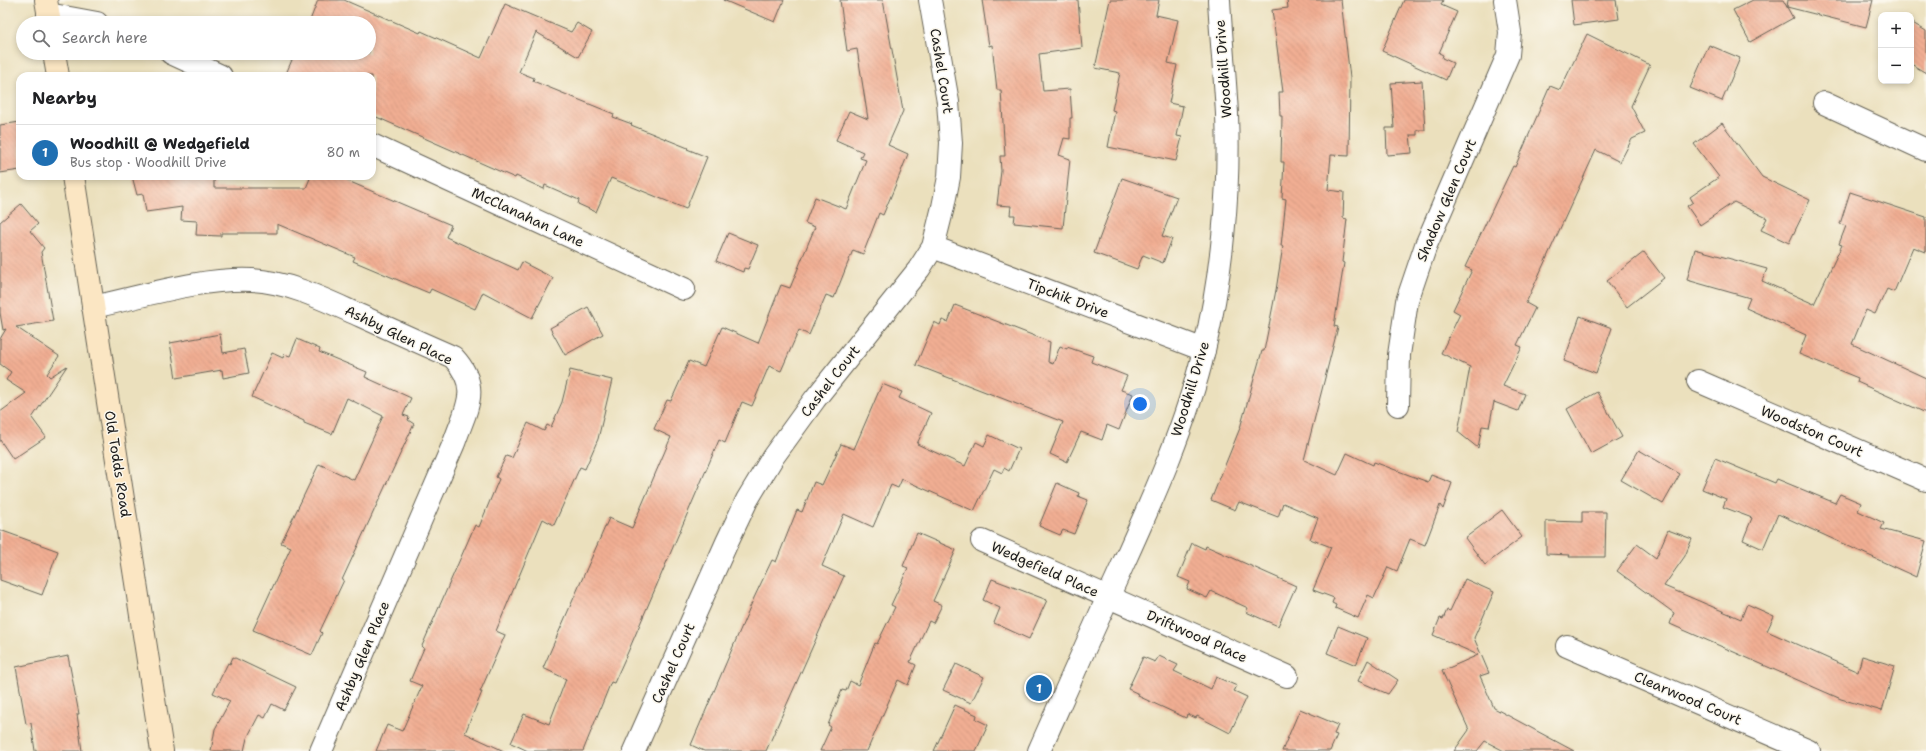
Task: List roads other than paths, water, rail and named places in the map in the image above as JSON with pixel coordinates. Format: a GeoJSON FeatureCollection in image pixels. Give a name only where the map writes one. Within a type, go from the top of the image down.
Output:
{"type":"FeatureCollection","features":[{"type":"Feature","properties":{"kind":"main road"},"geometry":{"type":"LineString","coordinates":[[55,60],[57,72]]}},
{"type":"Feature","properties":{"kind":"main road","name":"Old Todds Road"},"geometry":{"type":"LineString","coordinates":[[74,180],[162,751]]}},
{"type":"Feature","properties":{"kind":"street","name":"Cashel Court"},"geometry":{"type":"LineString","coordinates":[[634,751],[747,500],[773,457],[815,399],[919,269],[933,247],[949,177],[951,143],[948,102],[930,0]]}},
{"type":"Feature","properties":{"kind":"street","name":"Woodhill Drive"},"geometry":{"type":"LineString","coordinates":[[1039,751],[1149,506],[1188,404],[1204,350],[1224,226],[1226,180],[1227,115],[1219,0]]}},
{"type":"Feature","properties":{"kind":"street","name":"Shadow Glen Court"},"geometry":{"type":"LineString","coordinates":[[1398,405],[1399,355],[1407,301],[1426,245],[1508,55],[1510,32],[1505,0]]}},
{"type":"Feature","properties":{"kind":"street"},"geometry":{"type":"LineString","coordinates":[[48,12],[66,16]]}},
{"type":"Feature","properties":{"kind":"street"},"geometry":{"type":"LineString","coordinates":[[186,60],[212,72]]}},
{"type":"Feature","properties":{"kind":"street"},"geometry":{"type":"LineString","coordinates":[[1824,103],[1926,150]]}},
{"type":"Feature","properties":{"kind":"street","name":"McClanahan Lane"},"geometry":{"type":"LineString","coordinates":[[376,147],[684,289]]}},
{"type":"Feature","properties":{"kind":"street","name":"Tipchik Drive"},"geometry":{"type":"LineString","coordinates":[[933,247],[1204,350]]}},
{"type":"Feature","properties":{"kind":"street","name":"Ashby Glen Place"},"geometry":{"type":"LineString","coordinates":[[93,308],[178,288],[218,282],[253,280],[266,282],[319,297],[453,358],[463,368],[470,386],[469,401],[454,443],[321,751]]}},
{"type":"Feature","properties":{"kind":"street","name":"Woodston Court"},"geometry":{"type":"LineString","coordinates":[[1698,381],[1926,480]]}},
{"type":"Feature","properties":{"kind":"street","name":"Wedgefield Place"},"geometry":{"type":"LineString","coordinates":[[982,541],[1107,597]]}},
{"type":"Feature","properties":{"kind":"street","name":"Driftwood Place"},"geometry":{"type":"LineString","coordinates":[[1107,597],[1287,676]]}},
{"type":"Feature","properties":{"kind":"street","name":"Clearwood Court"},"geometry":{"type":"LineString","coordinates":[[1567,646],[1809,751]]}},
{"type":"Feature","properties":{"kind":"place","name":"Woodhill @ Wedgefield"},"geometry":{"type":"Point","coordinates":[1039,688]}}]}
